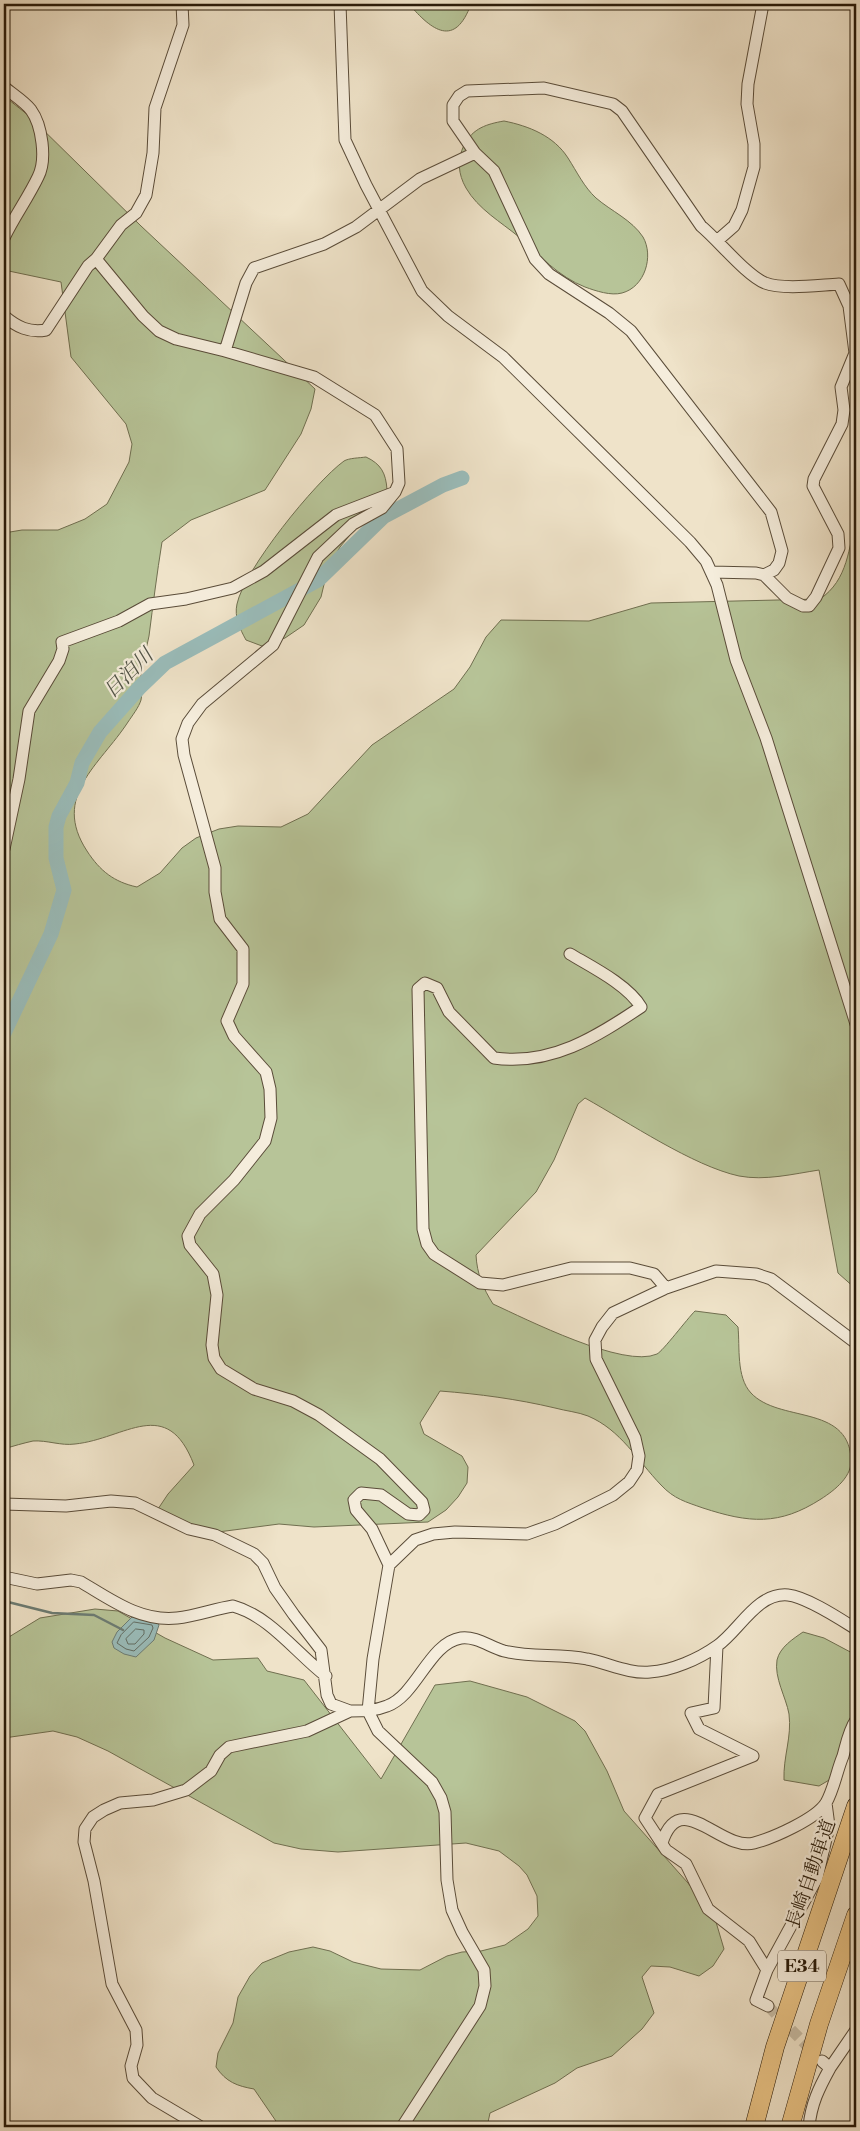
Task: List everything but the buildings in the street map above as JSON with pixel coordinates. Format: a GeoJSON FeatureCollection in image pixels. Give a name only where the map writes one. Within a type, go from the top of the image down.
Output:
{"type":"FeatureCollection","features":[{"type":"Feature","properties":{"kind":"highway","name":"長崎自動車道"},"geometry":{"type":"LineString","coordinates":[[754,2127],[775,2047],[856,1806]]}},
{"type":"Feature","properties":{"kind":"highway","name":"E34"},"geometry":{"type":"LineString","coordinates":[[790,2127],[818,2024],[856,1916]]}},
{"type":"Feature","properties":{"kind":"street"},"geometry":{"type":"LineString","coordinates":[[4,316],[15,325],[34,332],[46,330],[88,266],[96,259],[122,225],[136,213],[146,194],[153,153],[155,108],[183,25],[182,4]]}},
{"type":"Feature","properties":{"kind":"street"},"geometry":{"type":"LineString","coordinates":[[340,4],[345,140],[422,291],[448,316],[503,357],[690,542],[711,572],[724,609],[736,660],[766,738],[856,1024]]}},
{"type":"Feature","properties":{"kind":"street"},"geometry":{"type":"LineString","coordinates":[[718,240],[734,226],[742,210],[754,167],[754,144],[747,104],[748,84],[763,4]]}},
{"type":"Feature","properties":{"kind":"street"},"geometry":{"type":"LineString","coordinates":[[4,87],[29,107],[36,118],[42,148],[39,176],[14,216],[4,238]]}},
{"type":"Feature","properties":{"kind":"street"},"geometry":{"type":"LineString","coordinates":[[711,572],[756,572],[764,576],[787,598],[803,606],[809,606],[816,597],[839,548],[838,534],[813,486],[814,479],[842,424],[844,410],[841,386],[855,353],[849,306],[839,284],[783,286],[765,283],[748,270],[718,240],[700,226],[622,111],[613,104],[544,88],[467,91],[459,96],[453,105],[453,121],[475,153],[494,171],[535,259],[549,274],[609,313],[631,331],[771,512],[782,551],[779,563],[774,570],[764,576]]}},
{"type":"Feature","properties":{"kind":"street"},"geometry":{"type":"LineString","coordinates":[[225,351],[246,283],[254,268],[324,244],[356,227],[420,179],[475,153]]}},
{"type":"Feature","properties":{"kind":"street"},"geometry":{"type":"LineString","coordinates":[[96,259],[143,316],[159,331],[176,339],[225,351],[314,378],[375,415],[397,449],[399,483],[394,492],[382,508],[353,524],[318,557],[273,645],[202,704],[188,722],[182,738],[184,755],[215,868],[215,892],[220,918],[243,949],[243,984],[227,1021],[234,1036],[266,1072],[270,1088],[271,1118],[264,1141],[234,1180],[200,1214],[188,1236],[190,1245],[213,1274],[217,1295],[212,1345],[214,1358],[221,1369],[254,1389],[293,1401],[319,1415],[380,1458],[422,1502],[424,1510],[419,1515],[408,1514],[380,1495],[361,1493],[354,1500],[356,1510],[372,1529],[389,1565],[373,1659],[368,1711],[378,1731],[432,1782],[442,1798],[445,1812],[447,1880],[452,1910],[462,1932],[484,1970],[485,1986],[480,2006],[402,2127]]}},
{"type":"Feature","properties":{"kind":"street"},"geometry":{"type":"LineString","coordinates":[[4,849],[19,779],[29,712],[59,661],[63,649],[62,642],[118,621],[150,604],[186,599],[233,588],[264,571],[336,515],[394,492]]}},
{"type":"Feature","properties":{"kind":"street"},"geometry":{"type":"LineString","coordinates":[[570,954],[629,993],[641,1007],[599,1035],[571,1049],[525,1058],[494,1058],[449,1012],[437,988],[425,983],[418,989],[423,1229],[427,1244],[434,1254],[480,1283],[502,1285],[571,1268],[630,1268],[654,1274],[666,1288]]}},
{"type":"Feature","properties":{"kind":"street"},"geometry":{"type":"LineString","coordinates":[[389,1565],[415,1540],[433,1534],[455,1532],[527,1534],[555,1524],[613,1495],[628,1482],[637,1470],[639,1456],[635,1438],[596,1359],[595,1340],[613,1313],[666,1288],[716,1271],[756,1274],[771,1279],[856,1343]]}},
{"type":"Feature","properties":{"kind":"street"},"geometry":{"type":"LineString","coordinates":[[4,1504],[66,1506],[111,1501],[135,1503],[189,1529],[215,1535],[241,1546],[254,1554],[263,1563],[275,1588],[322,1650],[327,1695],[331,1704],[350,1711],[368,1711],[389,1706],[406,1694],[437,1653],[459,1638],[471,1638],[503,1650],[522,1654],[586,1658],[633,1671],[650,1672],[673,1667],[717,1646],[760,1605],[771,1598],[780,1596],[789,1595],[806,1602],[856,1629]]}},
{"type":"Feature","properties":{"kind":"street"},"geometry":{"type":"LineString","coordinates":[[4,1578],[37,1584],[71,1580],[81,1582],[138,1614],[158,1618],[175,1619],[233,1606],[241,1608],[251,1613],[326,1676]]}},
{"type":"Feature","properties":{"kind":"street"},"geometry":{"type":"LineString","coordinates":[[717,1646],[714,1708],[691,1713],[699,1729],[753,1756],[658,1794],[645,1818],[666,1850],[686,1864],[708,1909],[749,1941],[767,1970]]}},
{"type":"Feature","properties":{"kind":"street"},"geometry":{"type":"LineString","coordinates":[[201,2127],[152,2098],[133,2078],[131,2066],[138,2045],[136,2030],[112,1984],[94,1881],[84,1842],[85,1829],[93,1817],[120,1803],[153,1800],[186,1790],[211,1772],[220,1754],[229,1746],[307,1731],[350,1711]]}},
{"type":"Feature","properties":{"kind":"street"},"geometry":{"type":"LineString","coordinates":[[662,1843],[665,1833],[672,1824],[682,1820],[700,1823],[737,1843],[752,1844],[788,1829],[816,1814],[826,1802],[856,1720]]}},
{"type":"Feature","properties":{"kind":"street"},"geometry":{"type":"LineString","coordinates":[[768,2006],[756,2000],[767,1970],[817,1878],[830,1826],[826,1802]]}},
{"type":"Feature","properties":{"kind":"street"},"geometry":{"type":"LineString","coordinates":[[808,2127],[815,2095],[826,2064],[856,2030]]}},
{"type":"Feature","properties":{"kind":"green space"},"geometry":{"type":"Polygon","coordinates":[[[409,4],[471,4],[465,18],[458,26],[443,31],[426,22],[409,4]]]}},
{"type":"Feature","properties":{"kind":"green space"},"geometry":{"type":"Polygon","coordinates":[[[4,96],[28,115],[141,226],[315,389],[311,409],[301,434],[265,490],[191,520],[162,542],[149,636],[141,669],[141,700],[117,738],[93,767],[84,782],[77,797],[74,814],[77,831],[87,851],[102,870],[114,879],[137,887],[160,873],[182,848],[196,838],[219,829],[238,826],[281,827],[308,814],[372,745],[454,689],[470,667],[486,637],[501,620],[589,621],[651,603],[820,599],[836,583],[842,573],[849,551],[856,516],[856,1289],[838,1273],[819,1170],[759,1178],[739,1176],[721,1171],[681,1153],[640,1131],[585,1098],[578,1104],[554,1160],[536,1192],[476,1255],[481,1281],[493,1304],[575,1340],[622,1355],[642,1357],[657,1354],[695,1311],[726,1315],[738,1327],[741,1370],[746,1386],[751,1393],[763,1402],[778,1408],[825,1422],[838,1429],[847,1441],[851,1465],[846,1477],[832,1491],[806,1508],[777,1518],[749,1519],[703,1508],[671,1494],[619,1437],[600,1422],[588,1416],[512,1399],[440,1391],[420,1423],[424,1434],[462,1456],[468,1467],[467,1483],[446,1510],[428,1522],[314,1527],[279,1524],[203,1534],[158,1509],[168,1494],[194,1465],[183,1444],[171,1431],[158,1426],[143,1426],[93,1441],[75,1444],[33,1441],[4,1449],[4,533],[22,530],[58,530],[85,519],[107,504],[129,462],[132,444],[126,424],[71,357],[61,282],[4,270],[4,96]]]}},
{"type":"Feature","properties":{"kind":"green space"},"geometry":{"type":"Polygon","coordinates":[[[504,121],[532,129],[556,144],[568,158],[592,194],[633,226],[643,237],[648,253],[645,270],[642,278],[630,290],[618,294],[604,293],[585,287],[567,278],[490,215],[471,196],[463,183],[460,172],[459,162],[464,145],[472,134],[481,128],[504,121]]]}},
{"type":"Feature","properties":{"kind":"green space"},"geometry":{"type":"Polygon","coordinates":[[[366,457],[382,470],[387,490],[340,547],[327,572],[321,597],[304,625],[285,638],[262,646],[246,640],[237,618],[237,604],[242,589],[266,549],[299,507],[331,472],[346,460],[366,457]]]}},
{"type":"Feature","properties":{"kind":"green space"},"geometry":{"type":"Polygon","coordinates":[[[95,1609],[118,1611],[165,1638],[213,1660],[258,1658],[267,1671],[304,1680],[381,1779],[435,1685],[470,1681],[527,1697],[575,1721],[585,1731],[607,1771],[624,1811],[688,1883],[716,1922],[724,1949],[713,1966],[699,1976],[670,1967],[651,1966],[642,1977],[654,2013],[642,2029],[612,2056],[577,2068],[555,2083],[490,2113],[487,2127],[280,2127],[254,2089],[232,2082],[216,2067],[218,2053],[233,2023],[238,1997],[250,1976],[262,1963],[289,1952],[313,1947],[330,1951],[353,1962],[381,1969],[420,1970],[447,1956],[505,1945],[528,1929],[538,1916],[537,1896],[527,1875],[519,1866],[499,1851],[466,1843],[338,1852],[301,1849],[274,1843],[108,1751],[77,1737],[53,1731],[4,1738],[4,1640],[40,1618],[95,1609]]]}},
{"type":"Feature","properties":{"kind":"green space"},"geometry":{"type":"Polygon","coordinates":[[[803,1632],[824,1638],[856,1655],[856,1730],[836,1776],[819,1786],[784,1780],[790,1722],[788,1708],[777,1674],[777,1660],[784,1647],[803,1632]]]}},
{"type":"Feature","properties":{"kind":"water"},"geometry":{"type":"Polygon","coordinates":[[[132,1617],[156,1621],[159,1625],[154,1640],[136,1657],[124,1654],[114,1648],[112,1642],[117,1632],[132,1617]]]}},
{"type":"Feature","properties":{"kind":"waterway","name":"日泊川"},"geometry":{"type":"LineString","coordinates":[[4,1033],[51,934],[64,890],[56,858],[56,827],[59,816],[77,783],[82,763],[100,732],[140,687],[165,663],[318,580],[383,517],[443,485],[462,478]]}},
{"type":"Feature","properties":{"kind":"waterway"},"geometry":{"type":"LineString","coordinates":[[4,1601],[52,1613],[94,1615],[123,1630]]}},
{"type":"Feature","properties":{"kind":"tunnel"},"geometry":{"type":"LineString","coordinates":[[768,2006],[814,2053]]}}]}
